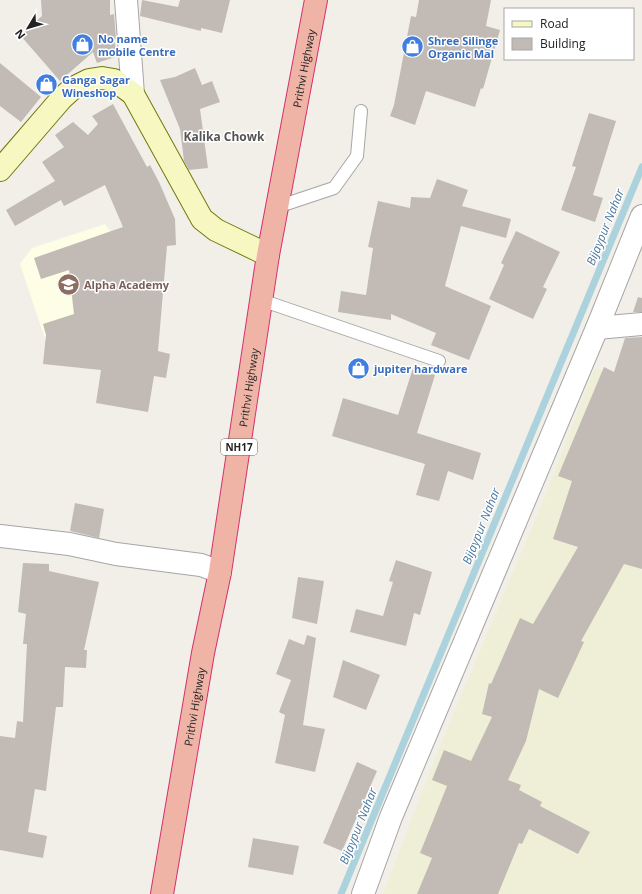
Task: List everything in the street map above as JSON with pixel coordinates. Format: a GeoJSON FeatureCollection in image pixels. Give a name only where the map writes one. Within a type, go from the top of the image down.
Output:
{"type":"FeatureCollection","features":[{"type":"Feature","properties":{"kind":"highway","name":"Prithvi Highway"},"geometry":{"type":"LineString","coordinates":[[162,894],[203,654],[220,572],[268,255],[316,0]]}},
{"type":"Feature","properties":{"kind":"main road"},"geometry":{"type":"LineString","coordinates":[[0,170],[62,98],[73,88],[89,80],[102,78],[114,80],[133,94],[202,219],[216,230],[268,255]]}},
{"type":"Feature","properties":{"kind":"street"},"geometry":{"type":"LineString","coordinates":[[126,0],[133,94]]}},
{"type":"Feature","properties":{"kind":"street"},"geometry":{"type":"LineString","coordinates":[[363,894],[394,810],[597,328],[642,216]]}},
{"type":"Feature","properties":{"kind":"street"},"geometry":{"type":"LineString","coordinates":[[597,328],[642,324]]}},
{"type":"Feature","properties":{"kind":"street"},"geometry":{"type":"LineString","coordinates":[[0,536],[69,544],[116,554],[201,565],[220,572]]}},
{"type":"Feature","properties":{"kind":"lane"},"geometry":{"type":"LineString","coordinates":[[277,207],[334,188],[357,156],[361,111]]}},
{"type":"Feature","properties":{"kind":"lane"},"geometry":{"type":"LineString","coordinates":[[261,300],[439,361]]}},
{"type":"Feature","properties":{"kind":"shaded area","name":"Alpha Academy"},"geometry":{"type":"Polygon","coordinates":[[[105,224],[111,232],[110,273],[47,345],[20,264],[32,248],[105,224]]]}},
{"type":"Feature","properties":{"kind":"shaded area"},"geometry":{"type":"Polygon","coordinates":[[[595,368],[642,388],[642,894],[383,894],[439,748],[542,504],[595,368]]]}},
{"type":"Feature","properties":{"kind":"building"},"geometry":{"type":"Polygon","coordinates":[[[41,0],[110,0],[110,15],[114,14],[116,39],[114,40],[118,56],[97,63],[93,52],[60,81],[20,35],[42,16],[41,0]]]}},
{"type":"Feature","properties":{"kind":"building"},"geometry":{"type":"Polygon","coordinates":[[[142,0],[178,7],[180,0],[230,0],[222,33],[201,28],[201,31],[140,16],[142,0]]]}},
{"type":"Feature","properties":{"kind":"building"},"geometry":{"type":"Polygon","coordinates":[[[419,0],[491,0],[486,26],[500,30],[483,89],[481,88],[475,107],[426,91],[415,125],[390,116],[394,105],[411,16],[416,17],[419,0]]]}},
{"type":"Feature","properties":{"kind":"building"},"geometry":{"type":"Polygon","coordinates":[[[0,63],[41,97],[21,122],[0,106],[0,63]]]}},
{"type":"Feature","properties":{"kind":"building"},"geometry":{"type":"Polygon","coordinates":[[[195,68],[202,85],[212,81],[220,102],[200,109],[208,168],[189,170],[184,161],[180,129],[160,80],[175,77],[195,68]]]}},
{"type":"Feature","properties":{"kind":"building"},"geometry":{"type":"Polygon","coordinates":[[[113,104],[147,167],[150,165],[175,219],[176,245],[167,246],[158,351],[170,354],[166,378],[154,376],[148,412],[96,403],[101,370],[43,364],[46,335],[43,324],[74,314],[69,270],[41,279],[34,258],[123,227],[105,185],[64,206],[61,200],[15,226],[6,210],[55,181],[42,162],[64,147],[55,135],[73,122],[88,135],[98,124],[92,116],[113,104]]]}},
{"type":"Feature","properties":{"kind":"building"},"geometry":{"type":"Polygon","coordinates":[[[589,113],[616,121],[593,195],[603,198],[595,222],[561,210],[576,167],[572,166],[589,113]]]}},
{"type":"Feature","properties":{"kind":"building"},"geometry":{"type":"Polygon","coordinates":[[[437,179],[468,190],[462,206],[511,219],[506,238],[461,226],[445,286],[491,306],[469,360],[431,345],[436,333],[391,314],[391,320],[338,312],[341,291],[366,295],[373,248],[368,247],[378,201],[410,208],[411,197],[430,198],[437,179]]]}},
{"type":"Feature","properties":{"kind":"building"},"geometry":{"type":"Polygon","coordinates":[[[516,231],[560,252],[543,287],[547,289],[533,319],[489,299],[504,265],[501,263],[516,231]]]}},
{"type":"Feature","properties":{"kind":"building"},"geometry":{"type":"Polygon","coordinates":[[[638,297],[642,298],[642,312],[633,312],[638,297]]]}},
{"type":"Feature","properties":{"kind":"building"},"geometry":{"type":"Polygon","coordinates":[[[642,337],[642,569],[624,564],[581,641],[584,642],[558,698],[539,689],[526,741],[508,780],[521,785],[519,790],[542,802],[540,806],[590,832],[578,854],[529,829],[522,844],[519,843],[498,894],[417,894],[432,858],[420,853],[447,786],[432,780],[444,750],[471,761],[492,717],[482,714],[489,683],[491,684],[520,618],[533,624],[578,547],[553,539],[572,481],[558,476],[604,367],[614,372],[625,338],[642,337]]]}},
{"type":"Feature","properties":{"kind":"building"},"geometry":{"type":"Polygon","coordinates":[[[413,368],[435,375],[417,433],[481,453],[473,480],[448,471],[439,501],[416,495],[425,464],[332,436],[343,398],[398,415],[413,368]]]}},
{"type":"Feature","properties":{"kind":"building"},"geometry":{"type":"Polygon","coordinates":[[[75,503],[104,509],[99,538],[70,531],[75,503]]]}},
{"type":"Feature","properties":{"kind":"building"},"geometry":{"type":"Polygon","coordinates":[[[396,560],[432,572],[420,615],[414,613],[406,646],[350,632],[356,609],[383,616],[393,582],[389,581],[396,560]]]}},
{"type":"Feature","properties":{"kind":"building"},"geometry":{"type":"Polygon","coordinates":[[[23,563],[49,564],[49,571],[99,582],[84,650],[87,650],[86,668],[65,667],[63,707],[56,707],[46,791],[35,789],[28,832],[47,836],[43,858],[0,850],[0,736],[15,738],[17,721],[23,722],[27,644],[23,644],[26,614],[18,612],[23,563]]]}},
{"type":"Feature","properties":{"kind":"building"},"geometry":{"type":"Polygon","coordinates":[[[298,577],[324,581],[317,624],[292,618],[298,577]]]}},
{"type":"Feature","properties":{"kind":"building"},"geometry":{"type":"Polygon","coordinates":[[[307,635],[316,638],[303,725],[325,729],[315,772],[275,763],[285,715],[279,712],[291,680],[276,674],[289,639],[304,645],[307,635]]]}},
{"type":"Feature","properties":{"kind":"building"},"geometry":{"type":"Polygon","coordinates":[[[343,660],[380,675],[366,710],[333,697],[343,660]]]}},
{"type":"Feature","properties":{"kind":"building"},"geometry":{"type":"Polygon","coordinates":[[[357,762],[377,771],[342,851],[323,843],[357,762]]]}},
{"type":"Feature","properties":{"kind":"building"},"geometry":{"type":"Polygon","coordinates":[[[253,838],[299,846],[293,875],[248,867],[253,838]]]}},
{"type":"Feature","properties":{"kind":"waterway","name":"Bijaypur Nahar"},"geometry":{"type":"LineString","coordinates":[[341,894],[642,167]]}},
{"type":"Feature","properties":{"kind":"place","name":"No name mobile Centre"},"geometry":{"type":"Point","coordinates":[83,44]}},
{"type":"Feature","properties":{"kind":"place","name":"Shree Silinge Organic Mal"},"geometry":{"type":"Point","coordinates":[413,46]}},
{"type":"Feature","properties":{"kind":"place","name":"Ganga Sagar Wineshop"},"geometry":{"type":"Point","coordinates":[46,85]}},
{"type":"Feature","properties":{"kind":"place","name":"Alpha Academy"},"geometry":{"type":"Point","coordinates":[69,284]}},
{"type":"Feature","properties":{"kind":"place","name":"jupiter hardware"},"geometry":{"type":"Point","coordinates":[359,368]}},
{"type":"Feature","properties":{"kind":"district","name":"Kalika Chowk"},"geometry":{"type":"Point","coordinates":[224,136]}}]}
